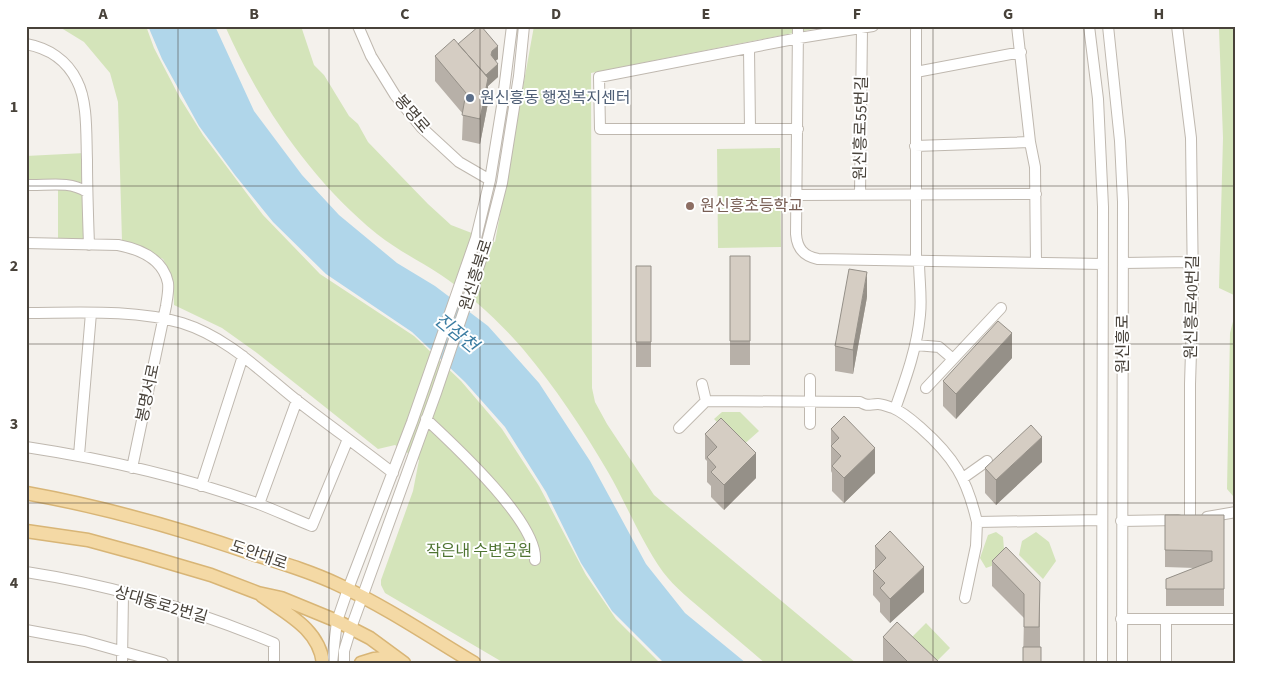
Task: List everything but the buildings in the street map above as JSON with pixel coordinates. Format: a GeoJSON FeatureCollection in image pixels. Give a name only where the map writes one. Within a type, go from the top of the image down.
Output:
{"type":"FeatureCollection","features":[{"type":"Feature","properties":{"kind":"main road","name":"도안대로"},"geometry":{"type":"LineString","coordinates":[[26,493],[64,500],[212,539],[297,568],[362,596],[474,663]]}},
{"type":"Feature","properties":{"kind":"main road","name":"도안대로"},"geometry":{"type":"LineString","coordinates":[[26,531],[88,540],[115,547],[211,575],[258,593],[281,598],[351,628],[370,638],[399,660]]}},
{"type":"Feature","properties":{"kind":"main road"},"geometry":{"type":"LineString","coordinates":[[258,593],[302,624],[310,632],[319,644],[323,663]]}},
{"type":"Feature","properties":{"kind":"main road"},"geometry":{"type":"LineString","coordinates":[[360,663],[374,659],[399,660]]}},
{"type":"Feature","properties":{"kind":"street","name":"봉명로"},"geometry":{"type":"LineString","coordinates":[[358,26],[371,56],[395,95],[421,126],[459,162],[490,180]]}},
{"type":"Feature","properties":{"kind":"street","name":"원신흥북로"},"geometry":{"type":"LineString","coordinates":[[332,663],[337,621],[425,386],[476,238],[490,180],[512,26]]}},
{"type":"Feature","properties":{"kind":"street","name":"원신흥북로"},"geometry":{"type":"LineString","coordinates":[[344,663],[344,651],[351,628],[436,393],[487,242],[502,182],[519,76],[524,26]]}},
{"type":"Feature","properties":{"kind":"street"},"geometry":{"type":"LineString","coordinates":[[798,26],[797,245],[803,253],[818,259],[1103,264]]}},
{"type":"Feature","properties":{"kind":"street"},"geometry":{"type":"LineString","coordinates":[[798,129],[600,129],[599,77],[799,38],[874,26]]}},
{"type":"Feature","properties":{"kind":"street"},"geometry":{"type":"LineString","coordinates":[[895,409],[916,345],[920,314],[916,194],[916,26]]}},
{"type":"Feature","properties":{"kind":"street"},"geometry":{"type":"LineString","coordinates":[[1017,26],[1030,142],[1035,167],[1036,263]]}},
{"type":"Feature","properties":{"kind":"street","name":"원신흥로"},"geometry":{"type":"LineString","coordinates":[[1090,26],[1098,99],[1101,151],[1103,264],[1102,663]]}},
{"type":"Feature","properties":{"kind":"street","name":"원신흥로"},"geometry":{"type":"LineString","coordinates":[[1108,26],[1120,141],[1123,202],[1122,663]]}},
{"type":"Feature","properties":{"kind":"street","name":"원신흥로40번길"},"geometry":{"type":"LineString","coordinates":[[1177,26],[1190,138],[1193,262],[1190,384],[1190,520]]}},
{"type":"Feature","properties":{"kind":"street","name":"원신흥로55번길"},"geometry":{"type":"LineString","coordinates":[[796,194],[860,194],[862,28]]}},
{"type":"Feature","properties":{"kind":"street"},"geometry":{"type":"LineString","coordinates":[[26,44],[40,46],[48,50],[67,67],[78,82],[81,91],[86,130],[88,245]]}},
{"type":"Feature","properties":{"kind":"street"},"geometry":{"type":"LineString","coordinates":[[749,49],[750,129]]}},
{"type":"Feature","properties":{"kind":"street"},"geometry":{"type":"LineString","coordinates":[[916,72],[1021,52]]}},
{"type":"Feature","properties":{"kind":"street"},"geometry":{"type":"LineString","coordinates":[[916,146],[1030,142]]}},
{"type":"Feature","properties":{"kind":"street"},"geometry":{"type":"LineString","coordinates":[[26,185],[56,184],[81,188],[87,192]]}},
{"type":"Feature","properties":{"kind":"street"},"geometry":{"type":"LineString","coordinates":[[860,194],[1036,194]]}},
{"type":"Feature","properties":{"kind":"street","name":"봉명서로"},"geometry":{"type":"LineString","coordinates":[[26,243],[118,245],[129,247],[147,254],[155,261],[165,275],[168,283],[163,319],[132,468]]}},
{"type":"Feature","properties":{"kind":"street"},"geometry":{"type":"LineString","coordinates":[[1123,263],[1193,262]]}},
{"type":"Feature","properties":{"kind":"street"},"geometry":{"type":"LineString","coordinates":[[926,388],[1001,308]]}},
{"type":"Feature","properties":{"kind":"street"},"geometry":{"type":"LineString","coordinates":[[79,455],[91,313]]}},
{"type":"Feature","properties":{"kind":"street"},"geometry":{"type":"LineString","coordinates":[[26,314],[130,314],[183,324],[207,334],[243,356],[393,473]]}},
{"type":"Feature","properties":{"kind":"street"},"geometry":{"type":"LineString","coordinates":[[916,345],[938,347],[953,359]]}},
{"type":"Feature","properties":{"kind":"street"},"geometry":{"type":"LineString","coordinates":[[201,486],[243,356]]}},
{"type":"Feature","properties":{"kind":"street"},"geometry":{"type":"LineString","coordinates":[[810,379],[810,424]]}},
{"type":"Feature","properties":{"kind":"street"},"geometry":{"type":"LineString","coordinates":[[702,384],[706,401]]}},
{"type":"Feature","properties":{"kind":"street"},"geometry":{"type":"LineString","coordinates":[[259,504],[297,400]]}},
{"type":"Feature","properties":{"kind":"street"},"geometry":{"type":"LineString","coordinates":[[679,428],[706,401],[860,402],[868,406],[878,404],[895,409],[914,422],[954,462],[972,500],[977,522],[976,546],[965,598]]}},
{"type":"Feature","properties":{"kind":"street"},"geometry":{"type":"LineString","coordinates":[[426,419],[444,434],[480,472],[520,520],[531,538],[536,552],[535,560]]}},
{"type":"Feature","properties":{"kind":"street"},"geometry":{"type":"LineString","coordinates":[[26,447],[79,455],[201,486],[259,504],[312,526],[348,439]]}},
{"type":"Feature","properties":{"kind":"street"},"geometry":{"type":"LineString","coordinates":[[963,478],[987,461]]}},
{"type":"Feature","properties":{"kind":"street"},"geometry":{"type":"LineString","coordinates":[[1122,521],[1190,520],[1236,512]]}},
{"type":"Feature","properties":{"kind":"street"},"geometry":{"type":"LineString","coordinates":[[977,522],[1102,520]]}},
{"type":"Feature","properties":{"kind":"street","name":"상대동로2번길"},"geometry":{"type":"LineString","coordinates":[[26,572],[162,602],[247,631],[274,642],[274,663]]}},
{"type":"Feature","properties":{"kind":"street"},"geometry":{"type":"LineString","coordinates":[[122,663],[123,593]]}},
{"type":"Feature","properties":{"kind":"street"},"geometry":{"type":"LineString","coordinates":[[1121,619],[1236,619]]}},
{"type":"Feature","properties":{"kind":"street"},"geometry":{"type":"LineString","coordinates":[[1166,619],[1166,663]]}},
{"type":"Feature","properties":{"kind":"street"},"geometry":{"type":"LineString","coordinates":[[26,630],[122,651],[163,663]]}},
{"type":"Feature","properties":{"kind":"green space","name":"작은내 수변공원"},"geometry":{"type":"Polygon","coordinates":[[[58,26],[146,26],[154,48],[180,98],[203,135],[263,215],[320,274],[414,336],[461,381],[502,429],[539,486],[586,575],[616,619],[660,663],[504,663],[385,593],[381,580],[413,491],[419,460],[395,445],[378,449],[257,353],[222,328],[174,305],[173,279],[163,259],[122,241],[118,102],[110,73],[84,42],[58,26]]]}},
{"type":"Feature","properties":{"kind":"green space"},"geometry":{"type":"Polygon","coordinates":[[[225,26],[301,26],[314,65],[324,75],[349,116],[358,124],[368,142],[451,225],[495,242],[534,26],[829,26],[591,73],[592,388],[595,402],[607,424],[654,495],[856,663],[765,663],[689,599],[673,583],[663,572],[648,548],[615,484],[589,440],[535,363],[474,300],[441,275],[377,234],[330,189],[289,139],[271,112],[254,84],[225,26]]]}},
{"type":"Feature","properties":{"kind":"green space"},"geometry":{"type":"Polygon","coordinates":[[[1229,26],[1236,26],[1236,296],[1219,288],[1223,138],[1219,29],[1229,28],[1229,26]]]}},
{"type":"Feature","properties":{"kind":"green space"},"geometry":{"type":"Polygon","coordinates":[[[780,148],[781,247],[718,248],[717,149],[780,148]]]}},
{"type":"Feature","properties":{"kind":"green space"},"geometry":{"type":"Polygon","coordinates":[[[85,153],[85,188],[26,182],[26,156],[85,153]]]}},
{"type":"Feature","properties":{"kind":"green space"},"geometry":{"type":"Polygon","coordinates":[[[58,186],[85,195],[86,242],[58,241],[58,186]]]}},
{"type":"Feature","properties":{"kind":"green space"},"geometry":{"type":"Polygon","coordinates":[[[1236,310],[1236,491],[1233,496],[1227,489],[1230,333],[1236,310]]]}},
{"type":"Feature","properties":{"kind":"green space"},"geometry":{"type":"Polygon","coordinates":[[[722,412],[740,412],[759,431],[741,447],[714,419],[722,412]]]}},
{"type":"Feature","properties":{"kind":"green space"},"geometry":{"type":"Polygon","coordinates":[[[996,532],[1003,537],[1005,561],[986,568],[980,558],[988,535],[996,532]]]}},
{"type":"Feature","properties":{"kind":"green space"},"geometry":{"type":"Polygon","coordinates":[[[1036,532],[1049,542],[1056,561],[1043,579],[1019,555],[1022,541],[1036,532]]]}},
{"type":"Feature","properties":{"kind":"green space"},"geometry":{"type":"Polygon","coordinates":[[[926,623],[950,648],[935,663],[911,638],[926,623]]]}},
{"type":"Feature","properties":{"kind":"water","name":"진잠천"},"geometry":{"type":"Polygon","coordinates":[[[148,26],[215,26],[254,111],[302,175],[339,215],[397,263],[435,286],[488,326],[539,383],[590,461],[646,564],[685,613],[746,663],[664,663],[612,611],[581,563],[546,492],[505,427],[465,382],[412,332],[326,274],[273,222],[199,126],[162,59],[148,26]]]}},
{"type":"Feature","properties":{"kind":"place","name":"원신흥동 행정복지센터"},"geometry":{"type":"Point","coordinates":[470,98]}},
{"type":"Feature","properties":{"kind":"place","name":"원신흥초등학교"},"geometry":{"type":"Point","coordinates":[690,206]}}]}
